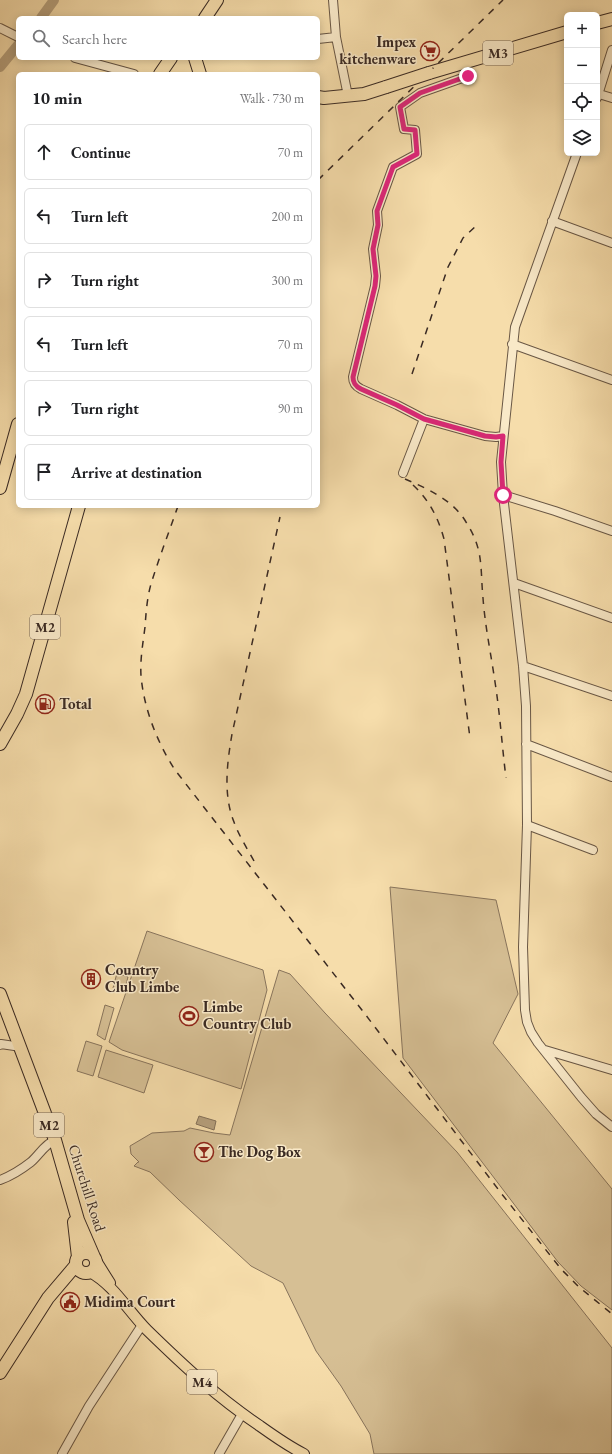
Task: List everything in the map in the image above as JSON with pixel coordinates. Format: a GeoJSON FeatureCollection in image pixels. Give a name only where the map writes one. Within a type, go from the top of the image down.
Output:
{"type":"FeatureCollection","features":[{"type":"Feature","properties":{"kind":"highway"},"geometry":{"type":"LineString","coordinates":[[198,16],[209,0]]}},
{"type":"Feature","properties":{"kind":"highway"},"geometry":{"type":"LineString","coordinates":[[205,16],[217,0]]}},
{"type":"Feature","properties":{"kind":"highway"},"geometry":{"type":"LineString","coordinates":[[600,22],[612,19]]}},
{"type":"Feature","properties":{"kind":"highway","name":"M3"},"geometry":{"type":"LineString","coordinates":[[320,97],[364,94],[564,33]]}},
{"type":"Feature","properties":{"kind":"highway"},"geometry":{"type":"LineString","coordinates":[[161,72],[170,60]]}},
{"type":"Feature","properties":{"kind":"highway"},"geometry":{"type":"LineString","coordinates":[[196,60],[199,72]]}},
{"type":"Feature","properties":{"kind":"highway"},"geometry":{"type":"LineString","coordinates":[[0,488],[16,431]]}},
{"type":"Feature","properties":{"kind":"highway","name":"M2"},"geometry":{"type":"LineString","coordinates":[[0,744],[17,714],[26,694],[78,508]]}},
{"type":"Feature","properties":{"kind":"highway","name":"Churchill Road"},"geometry":{"type":"LineString","coordinates":[[0,994],[11,1046]]}},
{"type":"Feature","properties":{"kind":"highway","name":"Churchill Road"},"geometry":{"type":"LineString","coordinates":[[0,1012],[11,1046],[52,1141],[78,1220],[95,1258]]}},
{"type":"Feature","properties":{"kind":"highway","name":"Churchill Road"},"geometry":{"type":"LineString","coordinates":[[52,1141],[74,1220],[77,1261]]}},
{"type":"Feature","properties":{"kind":"highway"},"geometry":{"type":"LineString","coordinates":[[0,1373],[45,1303],[77,1261],[84,1253],[91,1254],[95,1258],[96,1265],[88,1272],[74,1279],[45,1303]]}},
{"type":"Feature","properties":{"kind":"highway"},"geometry":{"type":"LineString","coordinates":[[77,1261],[81,1271],[88,1272]]}},
{"type":"Feature","properties":{"kind":"main road","name":"M4"},"geometry":{"type":"LineString","coordinates":[[95,1258],[115,1292]]}},
{"type":"Feature","properties":{"kind":"main road","name":"M4"},"geometry":{"type":"LineString","coordinates":[[88,1272],[99,1278],[115,1292],[142,1325],[212,1391],[290,1447],[304,1454]]}},
{"type":"Feature","properties":{"kind":"street"},"geometry":{"type":"LineString","coordinates":[[333,0],[336,37],[348,96]]}},
{"type":"Feature","properties":{"kind":"street"},"geometry":{"type":"LineString","coordinates":[[2,32],[16,36]]}},
{"type":"Feature","properties":{"kind":"street"},"geometry":{"type":"LineString","coordinates":[[320,39],[336,37]]}},
{"type":"Feature","properties":{"kind":"street"},"geometry":{"type":"LineString","coordinates":[[600,89],[612,50]]}},
{"type":"Feature","properties":{"kind":"street"},"geometry":{"type":"LineString","coordinates":[[82,60],[127,72]]}},
{"type":"Feature","properties":{"kind":"street"},"geometry":{"type":"LineString","coordinates":[[468,76],[420,93],[400,107],[404,129],[415,130],[417,154],[393,167],[377,211],[378,225],[373,249],[376,276],[375,286],[353,382],[356,387],[424,419],[485,436],[503,436]]}},
{"type":"Feature","properties":{"kind":"street"},"geometry":{"type":"LineString","coordinates":[[600,96],[612,98]]}},
{"type":"Feature","properties":{"kind":"street"},"geometry":{"type":"LineString","coordinates":[[576,156],[515,327],[512,344],[501,462],[503,495],[514,583],[526,706],[527,825],[523,947],[525,1010],[527,1022],[531,1032],[581,1097],[596,1114],[612,1126]]}},
{"type":"Feature","properties":{"kind":"street"},"geometry":{"type":"LineString","coordinates":[[552,221],[612,243]]}},
{"type":"Feature","properties":{"kind":"street"},"geometry":{"type":"LineString","coordinates":[[512,344],[612,380]]}},
{"type":"Feature","properties":{"kind":"street"},"geometry":{"type":"LineString","coordinates":[[403,473],[424,419]]}},
{"type":"Feature","properties":{"kind":"street"},"geometry":{"type":"LineString","coordinates":[[503,495],[556,511],[612,531]]}},
{"type":"Feature","properties":{"kind":"street"},"geometry":{"type":"LineString","coordinates":[[514,583],[612,618]]}},
{"type":"Feature","properties":{"kind":"street"},"geometry":{"type":"LineString","coordinates":[[523,666],[612,696]]}},
{"type":"Feature","properties":{"kind":"street"},"geometry":{"type":"LineString","coordinates":[[526,744],[612,777]]}},
{"type":"Feature","properties":{"kind":"street"},"geometry":{"type":"LineString","coordinates":[[527,825],[593,850]]}},
{"type":"Feature","properties":{"kind":"street"},"geometry":{"type":"LineString","coordinates":[[545,1050],[612,1070]]}},
{"type":"Feature","properties":{"kind":"street"},"geometry":{"type":"LineString","coordinates":[[0,1180],[19,1171],[31,1162],[52,1141]]}},
{"type":"Feature","properties":{"kind":"street"},"geometry":{"type":"LineString","coordinates":[[62,1454],[89,1406],[142,1325]]}},
{"type":"Feature","properties":{"kind":"street"},"geometry":{"type":"LineString","coordinates":[[219,1454],[242,1414]]}},
{"type":"Feature","properties":{"kind":"shaded area"},"geometry":{"type":"Polygon","coordinates":[[[390,887],[496,900],[518,994],[493,1043],[612,1189],[612,1310],[581,1286],[558,1262],[403,1058],[390,887]]]}},
{"type":"Feature","properties":{"kind":"shaded area","name":"Limbe Country Club"},"geometry":{"type":"Polygon","coordinates":[[[147,931],[263,970],[267,990],[241,1089],[122,1050],[109,1042],[147,931]]]}},
{"type":"Feature","properties":{"kind":"shaded area"},"geometry":{"type":"Polygon","coordinates":[[[279,970],[290,974],[457,1152],[612,1348],[612,1454],[374,1454],[370,1434],[341,1386],[316,1351],[283,1283],[251,1266],[150,1172],[134,1166],[139,1162],[131,1154],[130,1146],[152,1133],[184,1131],[190,1128],[230,1135],[279,970]]]}},
{"type":"Feature","properties":{"kind":"shaded area"},"geometry":{"type":"Polygon","coordinates":[[[117,973],[128,977],[124,992],[113,988],[117,973]]]}},
{"type":"Feature","properties":{"kind":"shaded area"},"geometry":{"type":"Polygon","coordinates":[[[105,1005],[114,1008],[105,1040],[97,1035],[105,1005]]]}},
{"type":"Feature","properties":{"kind":"shaded area"},"geometry":{"type":"Polygon","coordinates":[[[86,1041],[102,1046],[93,1076],[77,1071],[86,1041]]]}},
{"type":"Feature","properties":{"kind":"shaded area"},"geometry":{"type":"Polygon","coordinates":[[[106,1050],[153,1065],[144,1093],[98,1077],[106,1050]]]}},
{"type":"Feature","properties":{"kind":"shaded area"},"geometry":{"type":"Polygon","coordinates":[[[199,1116],[216,1121],[214,1130],[196,1124],[199,1116]]]}},
{"type":"Feature","properties":{"kind":"waterway"},"geometry":{"type":"LineString","coordinates":[[42,16],[54,0]]}},
{"type":"Feature","properties":{"kind":"waterway"},"geometry":{"type":"LineString","coordinates":[[0,67],[16,47]]}},
{"type":"Feature","properties":{"kind":"railway"},"geometry":{"type":"LineString","coordinates":[[320,178],[503,0]]}},
{"type":"Feature","properties":{"kind":"railway"},"geometry":{"type":"LineString","coordinates":[[412,374],[448,267],[463,238],[477,225]]}},
{"type":"Feature","properties":{"kind":"railway"},"geometry":{"type":"LineString","coordinates":[[405,479],[431,491],[454,507],[461,514],[476,541],[480,559],[485,619],[497,694],[506,778]]}},
{"type":"Feature","properties":{"kind":"railway"},"geometry":{"type":"LineString","coordinates":[[413,485],[432,509],[439,523],[444,539],[470,738]]}},
{"type":"Feature","properties":{"kind":"railway"},"geometry":{"type":"LineString","coordinates":[[177,508],[157,564],[150,589],[141,663],[141,676],[148,713],[157,737],[168,759],[561,1269],[579,1287],[612,1314]]}},
{"type":"Feature","properties":{"kind":"railway"},"geometry":{"type":"LineString","coordinates":[[254,861],[234,822],[228,801],[227,779],[232,734],[280,517]]}},
{"type":"Feature","properties":{"kind":"place","name":"Impex kitchenware"},"geometry":{"type":"Point","coordinates":[430,51]}},
{"type":"Feature","properties":{"kind":"place","name":"Total"},"geometry":{"type":"Point","coordinates":[45,704]}},
{"type":"Feature","properties":{"kind":"place","name":"Country Club Limbe"},"geometry":{"type":"Point","coordinates":[91,979]}},
{"type":"Feature","properties":{"kind":"place","name":"Limbe Country Club"},"geometry":{"type":"Point","coordinates":[189,1016]}},
{"type":"Feature","properties":{"kind":"place","name":"The Dog Box"},"geometry":{"type":"Point","coordinates":[204,1152]}},
{"type":"Feature","properties":{"kind":"place","name":"Midima Court"},"geometry":{"type":"Point","coordinates":[70,1302]}},
{"type":"Feature","properties":{"kind":"route"},"geometry":{"type":"LineString","coordinates":[[468,76],[420,93],[400,107],[404,129],[415,130],[417,154],[393,167],[377,211],[378,225],[373,249],[376,276],[375,286],[353,382],[356,387],[383,398],[424,419],[485,436],[503,436],[501,462],[503,495]]}}]}
